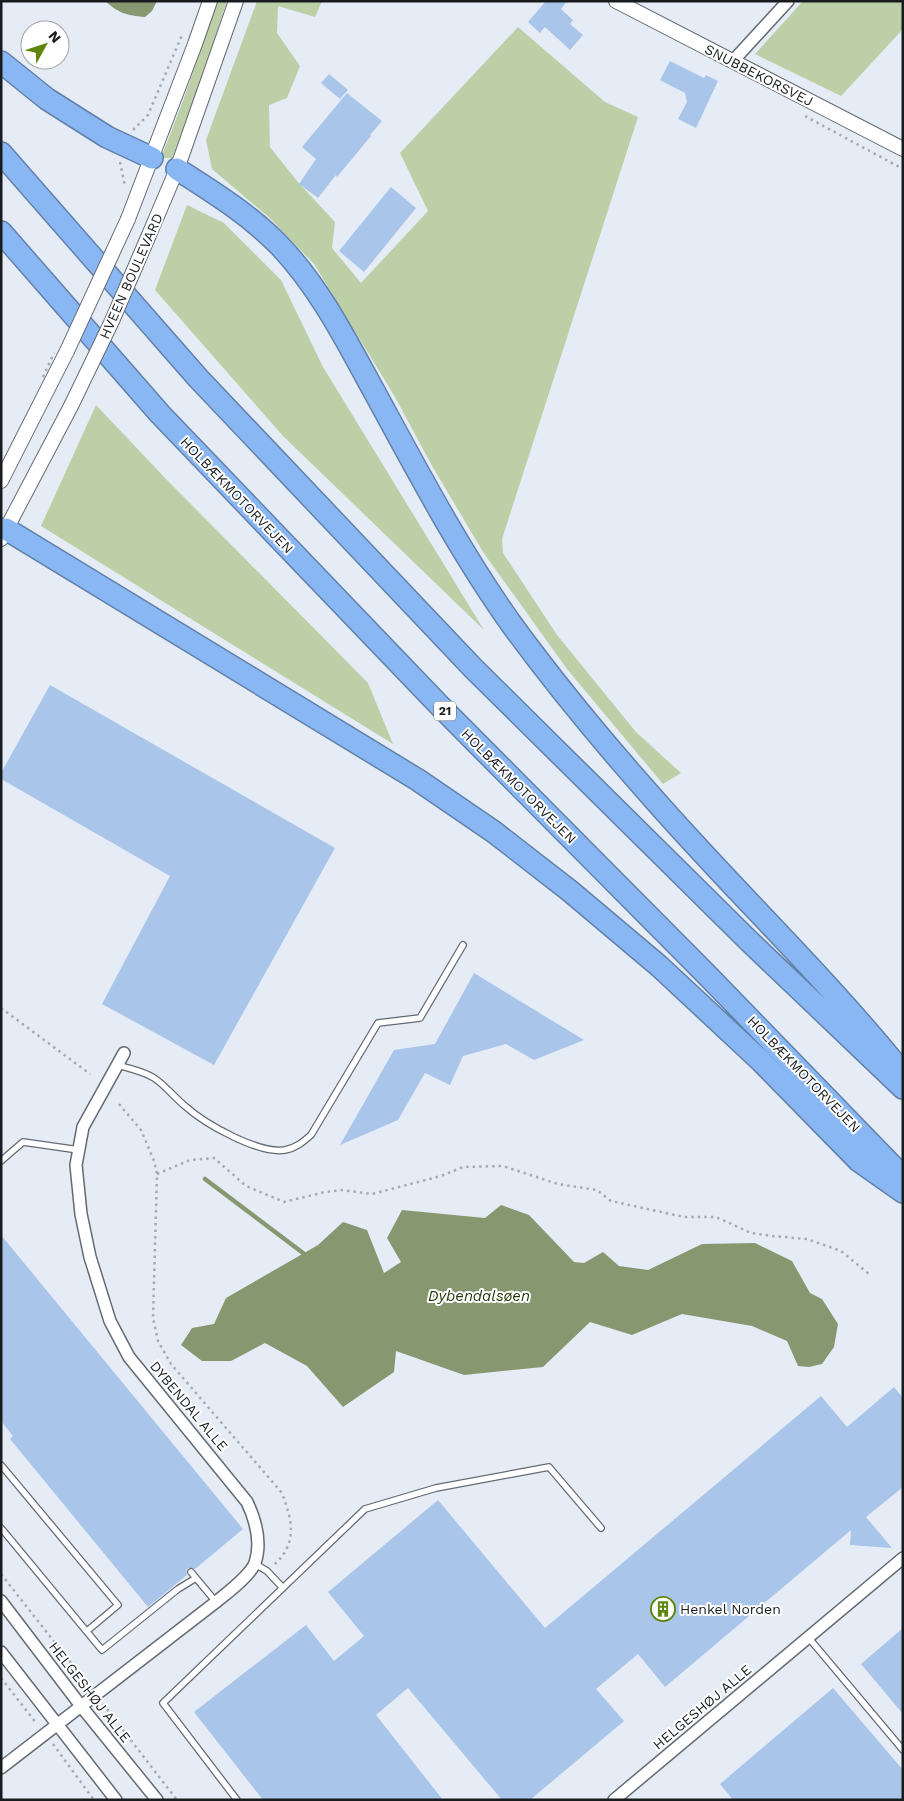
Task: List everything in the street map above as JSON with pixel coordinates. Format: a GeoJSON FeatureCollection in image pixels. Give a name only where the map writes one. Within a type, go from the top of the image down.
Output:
{"type":"FeatureCollection","features":[{"type":"Feature","properties":{"kind":"highway"},"geometry":{"type":"LineString","coordinates":[[1,62],[47,99],[107,137],[164,164],[251,219],[281,246],[308,278],[348,343],[454,536],[512,625],[578,710],[645,790],[866,1028],[903,1073]]}},
{"type":"Feature","properties":{"kind":"highway"},"geometry":{"type":"LineString","coordinates":[[1,153],[198,378],[473,668],[749,941],[903,1088]]}},
{"type":"Feature","properties":{"kind":"highway","name":"HOLBÆKMOTORVEJEN"},"geometry":{"type":"LineString","coordinates":[[1,232],[160,414],[439,705],[702,969],[903,1177]]}},
{"type":"Feature","properties":{"kind":"highway"},"geometry":{"type":"LineString","coordinates":[[3,532],[418,780],[494,832],[570,891],[659,966],[761,1061],[859,1161],[903,1192]]}},
{"type":"Feature","properties":{"kind":"street","name":"HVEEN BOULEVARD"},"geometry":{"type":"LineString","coordinates":[[3,532],[71,406],[112,321],[149,235],[164,164],[196,44],[210,1]]}},
{"type":"Feature","properties":{"kind":"street","name":"HVEEN BOULEVARD"},"geometry":{"type":"LineString","coordinates":[[1,481],[51,385],[128,219],[164,164],[236,1]]}},
{"type":"Feature","properties":{"kind":"street","name":"SNUBBEKORSVEJ"},"geometry":{"type":"LineString","coordinates":[[616,1],[903,149]]}},
{"type":"Feature","properties":{"kind":"street"},"geometry":{"type":"LineString","coordinates":[[733,61],[788,1]]}},
{"type":"Feature","properties":{"kind":"street","name":"DYBENDAL ALLE"},"geometry":{"type":"LineString","coordinates":[[124,1053],[83,1127],[78,1150],[76,1165],[81,1214],[90,1257],[110,1321],[129,1357],[248,1502],[256,1521],[258,1541],[255,1564]]}},
{"type":"Feature","properties":{"kind":"street","name":"HELGESHØJ ALLE"},"geometry":{"type":"LineString","coordinates":[[614,1800],[903,1558]]}},
{"type":"Feature","properties":{"kind":"street"},"geometry":{"type":"LineString","coordinates":[[1,1768],[216,1602],[242,1579],[255,1564]]}},
{"type":"Feature","properties":{"kind":"street","name":"HELGESHØJ ALLE"},"geometry":{"type":"LineString","coordinates":[[1,1601],[81,1706],[157,1800]]}},
{"type":"Feature","properties":{"kind":"street"},"geometry":{"type":"LineString","coordinates":[[1,1652],[116,1800]]}},
{"type":"Feature","properties":{"kind":"lane"},"geometry":{"type":"LineString","coordinates":[[118,1065],[154,1077],[186,1107],[232,1136],[262,1148],[291,1149],[311,1135],[378,1023],[420,1018],[463,945]]}},
{"type":"Feature","properties":{"kind":"lane"},"geometry":{"type":"LineString","coordinates":[[1,1162],[23,1142],[78,1150]]}},
{"type":"Feature","properties":{"kind":"lane"},"geometry":{"type":"LineString","coordinates":[[1,1465],[118,1605],[87,1632]]}},
{"type":"Feature","properties":{"kind":"lane"},"geometry":{"type":"LineString","coordinates":[[238,1800],[163,1702],[365,1509],[436,1488],[549,1467],[601,1528]]}},
{"type":"Feature","properties":{"kind":"lane"},"geometry":{"type":"LineString","coordinates":[[1,1528],[102,1650],[178,1589],[196,1578]]}},
{"type":"Feature","properties":{"kind":"lane"},"geometry":{"type":"LineString","coordinates":[[255,1564],[267,1571],[283,1588]]}},
{"type":"Feature","properties":{"kind":"lane"},"geometry":{"type":"LineString","coordinates":[[191,1572],[216,1602]]}},
{"type":"Feature","properties":{"kind":"lane"},"geometry":{"type":"LineString","coordinates":[[808,1637],[903,1750]]}},
{"type":"Feature","properties":{"kind":"path"},"geometry":{"type":"LineString","coordinates":[[126,187],[120,169],[119,156],[123,144],[130,133],[148,115],[186,27]]}},
{"type":"Feature","properties":{"kind":"path"},"geometry":{"type":"LineString","coordinates":[[1,1008],[90,1074]]}},
{"type":"Feature","properties":{"kind":"path"},"geometry":{"type":"LineString","coordinates":[[119,1104],[141,1130],[154,1161],[157,1174],[153,1318],[158,1341],[171,1364],[282,1493],[290,1516],[290,1543],[285,1555],[267,1571]]}},
{"type":"Feature","properties":{"kind":"path"},"geometry":{"type":"LineString","coordinates":[[157,1174],[190,1160],[214,1158],[246,1186],[284,1202],[342,1190],[372,1194],[441,1176],[463,1167],[503,1166],[558,1184],[597,1190],[611,1201],[684,1217],[716,1217],[751,1233],[807,1239],[841,1251],[870,1274]]}},
{"type":"Feature","properties":{"kind":"shaded area"},"geometry":{"type":"Polygon","coordinates":[[[217,1],[227,1],[197,91],[172,158],[161,158],[183,101],[217,1]]]}},
{"type":"Feature","properties":{"kind":"shaded area"},"geometry":{"type":"Polygon","coordinates":[[[257,1],[322,1],[315,17],[278,6],[277,33],[300,66],[287,98],[269,105],[270,147],[297,181],[335,222],[332,248],[361,283],[428,211],[400,153],[518,27],[605,102],[638,117],[502,539],[503,553],[557,635],[636,732],[681,773],[663,784],[567,669],[483,552],[431,464],[395,397],[314,264],[272,220],[212,169],[206,140],[257,1]]]}},
{"type":"Feature","properties":{"kind":"shaded area"},"geometry":{"type":"Polygon","coordinates":[[[803,1],[903,1],[903,29],[841,96],[755,54],[803,1]]]}},
{"type":"Feature","properties":{"kind":"shaded area"},"geometry":{"type":"Polygon","coordinates":[[[187,205],[224,223],[281,280],[323,367],[484,630],[283,436],[155,290],[187,205]]]}},
{"type":"Feature","properties":{"kind":"shaded area"},"geometry":{"type":"Polygon","coordinates":[[[96,405],[166,479],[368,683],[393,744],[41,526],[96,405]]]}},
{"type":"Feature","properties":{"kind":"water"},"geometry":{"type":"Polygon","coordinates":[[[105,1],[157,1],[152,11],[145,17],[124,13],[105,1]]]}},
{"type":"Feature","properties":{"kind":"water","name":"Dybendalsøen"},"geometry":{"type":"Polygon","coordinates":[[[501,1205],[529,1215],[574,1262],[584,1263],[603,1252],[619,1266],[648,1270],[702,1244],[755,1243],[792,1261],[810,1293],[822,1299],[838,1324],[834,1347],[822,1364],[809,1367],[798,1366],[787,1341],[752,1326],[682,1314],[632,1335],[590,1322],[543,1367],[464,1375],[396,1351],[394,1372],[343,1407],[307,1366],[265,1343],[231,1361],[202,1361],[181,1345],[192,1328],[214,1324],[226,1298],[318,1245],[343,1222],[367,1230],[384,1273],[401,1262],[387,1238],[402,1210],[485,1218],[501,1205]]]}},
{"type":"Feature","properties":{"kind":"building"},"geometry":{"type":"Polygon","coordinates":[[[546,1],[567,1],[561,9],[573,20],[570,24],[583,35],[570,50],[545,27],[540,33],[528,22],[546,1]]]}},
{"type":"Feature","properties":{"kind":"building"},"geometry":{"type":"Polygon","coordinates":[[[670,61],[704,78],[706,75],[718,81],[696,128],[678,119],[687,102],[685,93],[660,80],[670,61]]]}},
{"type":"Feature","properties":{"kind":"building"},"geometry":{"type":"Polygon","coordinates":[[[329,74],[348,90],[340,99],[321,83],[329,74]]]}},
{"type":"Feature","properties":{"kind":"building"},"geometry":{"type":"Polygon","coordinates":[[[347,93],[382,121],[318,198],[299,184],[316,159],[302,147],[347,93]]]}},
{"type":"Feature","properties":{"kind":"building"},"geometry":{"type":"Polygon","coordinates":[[[391,187],[416,208],[364,272],[339,251],[391,187]]]}},
{"type":"Feature","properties":{"kind":"building"},"geometry":{"type":"Polygon","coordinates":[[[50,685],[335,848],[214,1065],[102,1004],[170,876],[1,779],[1,773],[50,685]]]}},
{"type":"Feature","properties":{"kind":"building"},"geometry":{"type":"Polygon","coordinates":[[[474,973],[584,1040],[534,1060],[506,1044],[463,1056],[450,1085],[425,1073],[398,1120],[340,1145],[394,1050],[435,1044],[474,973]]]}},
{"type":"Feature","properties":{"kind":"building"},"geometry":{"type":"Polygon","coordinates":[[[1,1235],[243,1529],[195,1569],[188,1568],[186,1571],[187,1575],[148,1607],[10,1439],[13,1436],[1,1421],[1,1235]]]}},
{"type":"Feature","properties":{"kind":"building","name":"Henkel Norden"},"geometry":{"type":"Polygon","coordinates":[[[894,1387],[903,1398],[903,1487],[866,1517],[892,1548],[850,1545],[851,1530],[665,1687],[638,1654],[596,1689],[624,1721],[530,1800],[502,1800],[408,1688],[376,1715],[443,1800],[263,1800],[194,1712],[306,1625],[334,1661],[364,1636],[328,1592],[438,1500],[545,1628],[821,1396],[847,1427],[894,1387]]]}},
{"type":"Feature","properties":{"kind":"building"},"geometry":{"type":"Polygon","coordinates":[[[903,1628],[903,1714],[861,1664],[903,1628]]]}},
{"type":"Feature","properties":{"kind":"building"},"geometry":{"type":"Polygon","coordinates":[[[833,1688],[903,1770],[903,1800],[733,1800],[720,1784],[833,1688]]]}},
{"type":"Feature","properties":{"kind":"waterway"},"geometry":{"type":"LineString","coordinates":[[205,1179],[303,1253]]}},
{"type":"Feature","properties":{"kind":"place","name":"Henkel Norden"},"geometry":{"type":"Point","coordinates":[663,1609]}}]}
